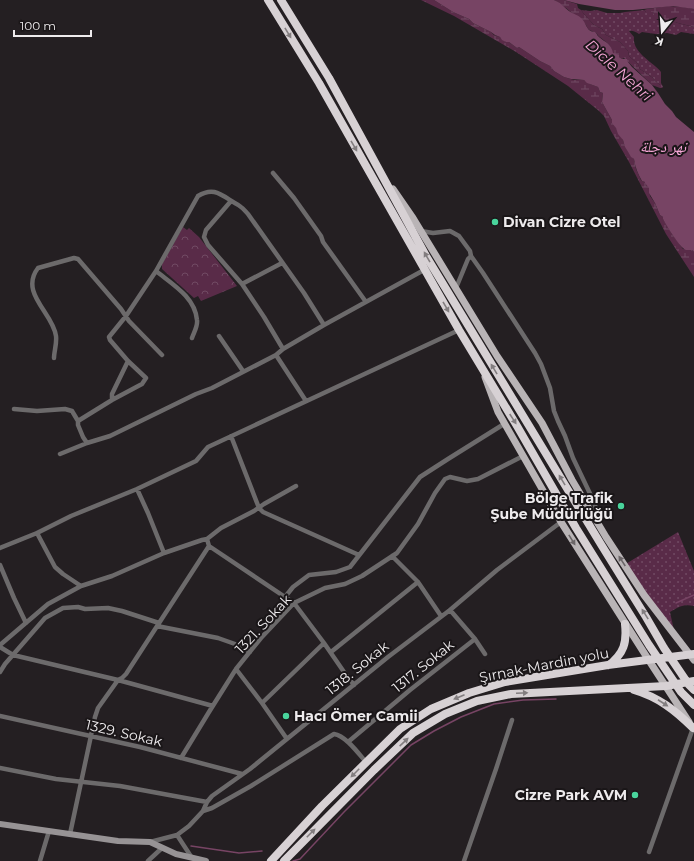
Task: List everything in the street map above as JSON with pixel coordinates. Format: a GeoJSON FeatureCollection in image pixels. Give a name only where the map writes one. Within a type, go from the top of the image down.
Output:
{"type":"FeatureCollection","features":[{"type":"Feature","properties":{"kind":"highway"},"geometry":{"type":"LineString","coordinates":[[268,0],[318,83],[482,370],[517,426],[576,528],[648,645],[681,692],[694,705]]}},
{"type":"Feature","properties":{"kind":"highway"},"geometry":{"type":"LineString","coordinates":[[281,0],[329,78],[426,256],[664,648],[694,690]]}},
{"type":"Feature","properties":{"kind":"highway"},"geometry":{"type":"LineString","coordinates":[[608,665],[620,654],[625,642],[625,624]]}},
{"type":"Feature","properties":{"kind":"highway","name":"Şırnak-Mardin yolu"},"geometry":{"type":"LineString","coordinates":[[271,861],[322,806],[400,728],[431,709],[469,693],[505,682],[648,659],[693,656]]}},
{"type":"Feature","properties":{"kind":"highway","name":"Şırnak-Mardin yolu"},"geometry":{"type":"LineString","coordinates":[[284,861],[374,770],[413,733],[445,714],[477,701],[511,694],[666,686],[694,682]]}},
{"type":"Feature","properties":{"kind":"highway"},"geometry":{"type":"LineString","coordinates":[[627,688],[643,693],[662,702],[694,728]]}},
{"type":"Feature","properties":{"kind":"main road"},"geometry":{"type":"LineString","coordinates":[[376,164],[421,231],[497,356],[542,423],[572,480],[598,524],[644,595],[693,656]]}},
{"type":"Feature","properties":{"kind":"main road"},"geometry":{"type":"LineString","coordinates":[[482,370],[504,424],[561,522],[625,624],[694,728]]}},
{"type":"Feature","properties":{"kind":"street"},"geometry":{"type":"LineString","coordinates":[[273,173],[294,198],[323,242],[366,302]]}},
{"type":"Feature","properties":{"kind":"street"},"geometry":{"type":"LineString","coordinates":[[78,421],[142,384],[146,378],[128,361],[109,337],[126,316],[156,271],[198,196],[204,192],[211,191],[223,194],[248,214],[304,293],[324,325]]}},
{"type":"Feature","properties":{"kind":"street"},"geometry":{"type":"LineString","coordinates":[[231,201],[206,230],[204,237],[208,245],[242,284],[264,317],[283,350]]}},
{"type":"Feature","properties":{"kind":"street"},"geometry":{"type":"LineString","coordinates":[[421,231],[433,233],[450,231],[459,236],[539,359],[550,388],[554,412],[573,458],[594,502],[598,524]]}},
{"type":"Feature","properties":{"kind":"street"},"geometry":{"type":"LineString","coordinates":[[456,288],[468,259],[471,256]]}},
{"type":"Feature","properties":{"kind":"street"},"geometry":{"type":"LineString","coordinates":[[54,358],[56,337],[53,326],[38,301],[32,286],[33,277],[38,268],[74,258],[78,259],[121,309],[129,322],[162,355]]}},
{"type":"Feature","properties":{"kind":"street"},"geometry":{"type":"LineString","coordinates":[[242,284],[282,263]]}},
{"type":"Feature","properties":{"kind":"street"},"geometry":{"type":"LineString","coordinates":[[60,454],[87,443],[110,436],[196,394],[212,388],[276,355],[324,325],[424,270]]}},
{"type":"Feature","properties":{"kind":"street"},"geometry":{"type":"LineString","coordinates":[[156,271],[186,296],[194,308],[198,321],[192,338]]}},
{"type":"Feature","properties":{"kind":"street"},"geometry":{"type":"LineString","coordinates":[[0,548],[137,489],[196,461],[208,447],[459,330]]}},
{"type":"Feature","properties":{"kind":"street"},"geometry":{"type":"LineString","coordinates":[[219,336],[243,371]]}},
{"type":"Feature","properties":{"kind":"street"},"geometry":{"type":"LineString","coordinates":[[276,355],[306,401]]}},
{"type":"Feature","properties":{"kind":"street"},"geometry":{"type":"LineString","coordinates":[[112,400],[112,394],[128,361]]}},
{"type":"Feature","properties":{"kind":"street"},"geometry":{"type":"LineString","coordinates":[[14,410],[37,411],[65,409],[72,411],[87,443]]}},
{"type":"Feature","properties":{"kind":"street"},"geometry":{"type":"LineString","coordinates":[[285,597],[293,587],[309,575],[336,572],[350,567],[420,477],[504,424]]}},
{"type":"Feature","properties":{"kind":"street"},"geometry":{"type":"LineString","coordinates":[[231,436],[259,508],[263,512],[359,555]]}},
{"type":"Feature","properties":{"kind":"street","name":"1321. Sokak"},"geometry":{"type":"LineString","coordinates":[[181,758],[212,706],[236,670],[262,638],[294,603],[325,588],[345,584],[362,576],[397,553],[418,524],[435,493],[445,479],[450,477],[467,481],[478,479],[523,456]]}},
{"type":"Feature","properties":{"kind":"street"},"geometry":{"type":"LineString","coordinates":[[212,706],[118,680],[13,655],[0,646],[48,604],[81,586],[112,576],[164,553],[207,539],[221,528],[254,512],[264,504],[296,486]]}},
{"type":"Feature","properties":{"kind":"street"},"geometry":{"type":"LineString","coordinates":[[137,489],[164,553]]}},
{"type":"Feature","properties":{"kind":"street","name":"1318. Sokak"},"geometry":{"type":"LineString","coordinates":[[150,842],[177,835],[189,826],[203,811],[207,802],[212,796],[287,739],[450,610],[497,570],[561,522]]}},
{"type":"Feature","properties":{"kind":"street"},"geometry":{"type":"LineString","coordinates":[[37,533],[55,567],[81,586]]}},
{"type":"Feature","properties":{"kind":"street"},"geometry":{"type":"LineString","coordinates":[[207,539],[209,546],[294,603],[354,685]]}},
{"type":"Feature","properties":{"kind":"street"},"geometry":{"type":"LineString","coordinates":[[70,834],[90,736],[98,708],[118,680],[126,674],[209,546]]}},
{"type":"Feature","properties":{"kind":"street"},"geometry":{"type":"LineString","coordinates":[[392,556],[418,582],[441,616]]}},
{"type":"Feature","properties":{"kind":"street"},"geometry":{"type":"LineString","coordinates":[[0,565],[26,622]]}},
{"type":"Feature","properties":{"kind":"street"},"geometry":{"type":"LineString","coordinates":[[331,652],[418,582]]}},
{"type":"Feature","properties":{"kind":"street"},"geometry":{"type":"LineString","coordinates":[[0,672],[5,664],[45,618],[63,608],[108,608],[122,611],[158,625],[218,638],[235,644],[250,652]]}},
{"type":"Feature","properties":{"kind":"street"},"geometry":{"type":"LineString","coordinates":[[450,610],[475,639],[485,654]]}},
{"type":"Feature","properties":{"kind":"street","name":"1317. Sokak"},"geometry":{"type":"LineString","coordinates":[[348,742],[410,690],[475,639]]}},
{"type":"Feature","properties":{"kind":"street"},"geometry":{"type":"LineString","coordinates":[[262,704],[324,643]]}},
{"type":"Feature","properties":{"kind":"street"},"geometry":{"type":"LineString","coordinates":[[236,670],[287,739]]}},
{"type":"Feature","properties":{"kind":"street","name":"1329. Sokak"},"geometry":{"type":"LineString","coordinates":[[0,716],[90,736],[242,774]]}},
{"type":"Feature","properties":{"kind":"street"},"geometry":{"type":"LineString","coordinates":[[464,861],[512,720]]}},
{"type":"Feature","properties":{"kind":"street"},"geometry":{"type":"LineString","coordinates":[[649,852],[694,728]]}},
{"type":"Feature","properties":{"kind":"street"},"geometry":{"type":"LineString","coordinates":[[203,811],[212,808],[251,786],[334,734],[348,742],[366,762]]}},
{"type":"Feature","properties":{"kind":"street"},"geometry":{"type":"LineString","coordinates":[[0,768],[56,779],[120,786],[207,802]]}},
{"type":"Feature","properties":{"kind":"street"},"geometry":{"type":"LineString","coordinates":[[0,824],[118,841],[150,842],[176,854],[206,861]]}},
{"type":"Feature","properties":{"kind":"street"},"geometry":{"type":"LineString","coordinates":[[40,861],[49,831]]}},
{"type":"Feature","properties":{"kind":"street"},"geometry":{"type":"LineString","coordinates":[[177,835],[192,858]]}},
{"type":"Feature","properties":{"kind":"street"},"geometry":{"type":"LineString","coordinates":[[148,861],[162,848]]}},
{"type":"Feature","properties":{"kind":"green space"},"geometry":{"type":"Polygon","coordinates":[[[421,0],[434,0],[500,37],[506,42],[509,42],[517,48],[519,47],[550,66],[554,71],[564,77],[574,80],[584,80],[598,87],[600,92],[603,93],[602,102],[623,140],[627,151],[634,159],[636,169],[641,180],[649,187],[650,196],[660,215],[663,217],[672,234],[683,249],[692,250],[694,252],[694,277],[666,234],[604,116],[568,86],[516,52],[454,16],[421,0]]]}},
{"type":"Feature","properties":{"kind":"green space"},"geometry":{"type":"Polygon","coordinates":[[[554,0],[564,0],[577,4],[578,8],[594,25],[602,29],[606,35],[620,42],[628,51],[629,56],[638,64],[640,69],[653,78],[660,85],[660,88],[652,85],[624,58],[622,59],[612,53],[607,42],[554,0]]]}},
{"type":"Feature","properties":{"kind":"green space"},"geometry":{"type":"Polygon","coordinates":[[[669,6],[694,9],[694,27],[662,19],[654,19],[653,12],[646,12],[644,10],[669,6]]]}},
{"type":"Feature","properties":{"kind":"green space"},"geometry":{"type":"Polygon","coordinates":[[[581,10],[597,10],[607,13],[620,13],[644,10],[646,12],[653,12],[657,20],[662,19],[694,27],[694,34],[681,32],[676,35],[667,33],[656,34],[642,32],[639,34],[629,31],[634,37],[636,48],[661,72],[661,83],[663,87],[660,88],[660,85],[653,78],[640,69],[638,64],[629,56],[628,51],[620,42],[606,35],[602,29],[594,25],[581,10]]]}},
{"type":"Feature","properties":{"kind":"green space"},"geometry":{"type":"Polygon","coordinates":[[[183,227],[187,230],[189,228],[199,237],[237,286],[201,301],[198,296],[194,298],[162,269],[162,264],[183,227]]]}},
{"type":"Feature","properties":{"kind":"green space"},"geometry":{"type":"Polygon","coordinates":[[[678,532],[694,571],[694,606],[681,606],[670,612],[675,635],[624,565],[678,532]]]}},
{"type":"Feature","properties":{"kind":"water","name":"نهر دجلة"},"geometry":{"type":"Polygon","coordinates":[[[434,0],[554,0],[581,18],[589,30],[595,32],[610,45],[613,53],[619,55],[622,59],[627,59],[632,67],[652,85],[676,117],[694,132],[694,252],[692,250],[686,250],[680,245],[673,236],[663,217],[660,215],[649,193],[649,188],[639,176],[634,159],[631,157],[623,140],[612,123],[612,120],[602,102],[603,93],[600,92],[598,87],[587,83],[584,80],[564,77],[554,71],[550,66],[519,47],[517,48],[509,42],[502,40],[500,37],[434,0]]]}},
{"type":"Feature","properties":{"kind":"water"},"geometry":{"type":"Polygon","coordinates":[[[564,0],[694,0],[694,9],[673,6],[633,10],[615,10],[564,0]]]}},
{"type":"Feature","properties":{"kind":"waterway"},"geometry":{"type":"LineString","coordinates":[[676,603],[694,595]]}},
{"type":"Feature","properties":{"kind":"waterway"},"geometry":{"type":"LineString","coordinates":[[293,861],[300,859],[344,812],[411,745],[461,717],[494,704],[523,700],[556,699]]}},
{"type":"Feature","properties":{"kind":"waterway"},"geometry":{"type":"LineString","coordinates":[[191,846],[239,853],[262,851]]}},
{"type":"Feature","properties":{"kind":"place","name":"Divan Cizre Otel"},"geometry":{"type":"Point","coordinates":[495,222]}},
{"type":"Feature","properties":{"kind":"place","name":"Bölge Trafik Şube Müdürlüğü"},"geometry":{"type":"Point","coordinates":[621,506]}},
{"type":"Feature","properties":{"kind":"place","name":"Hacı Ömer Camii"},"geometry":{"type":"Point","coordinates":[286,716]}},
{"type":"Feature","properties":{"kind":"place","name":"Cizre Park AVM"},"geometry":{"type":"Point","coordinates":[635,795]}},
{"type":"Feature","properties":{"kind":"water label","name":"Dicle Nehri"},"geometry":{"type":"Point","coordinates":[619,70]}}]}
